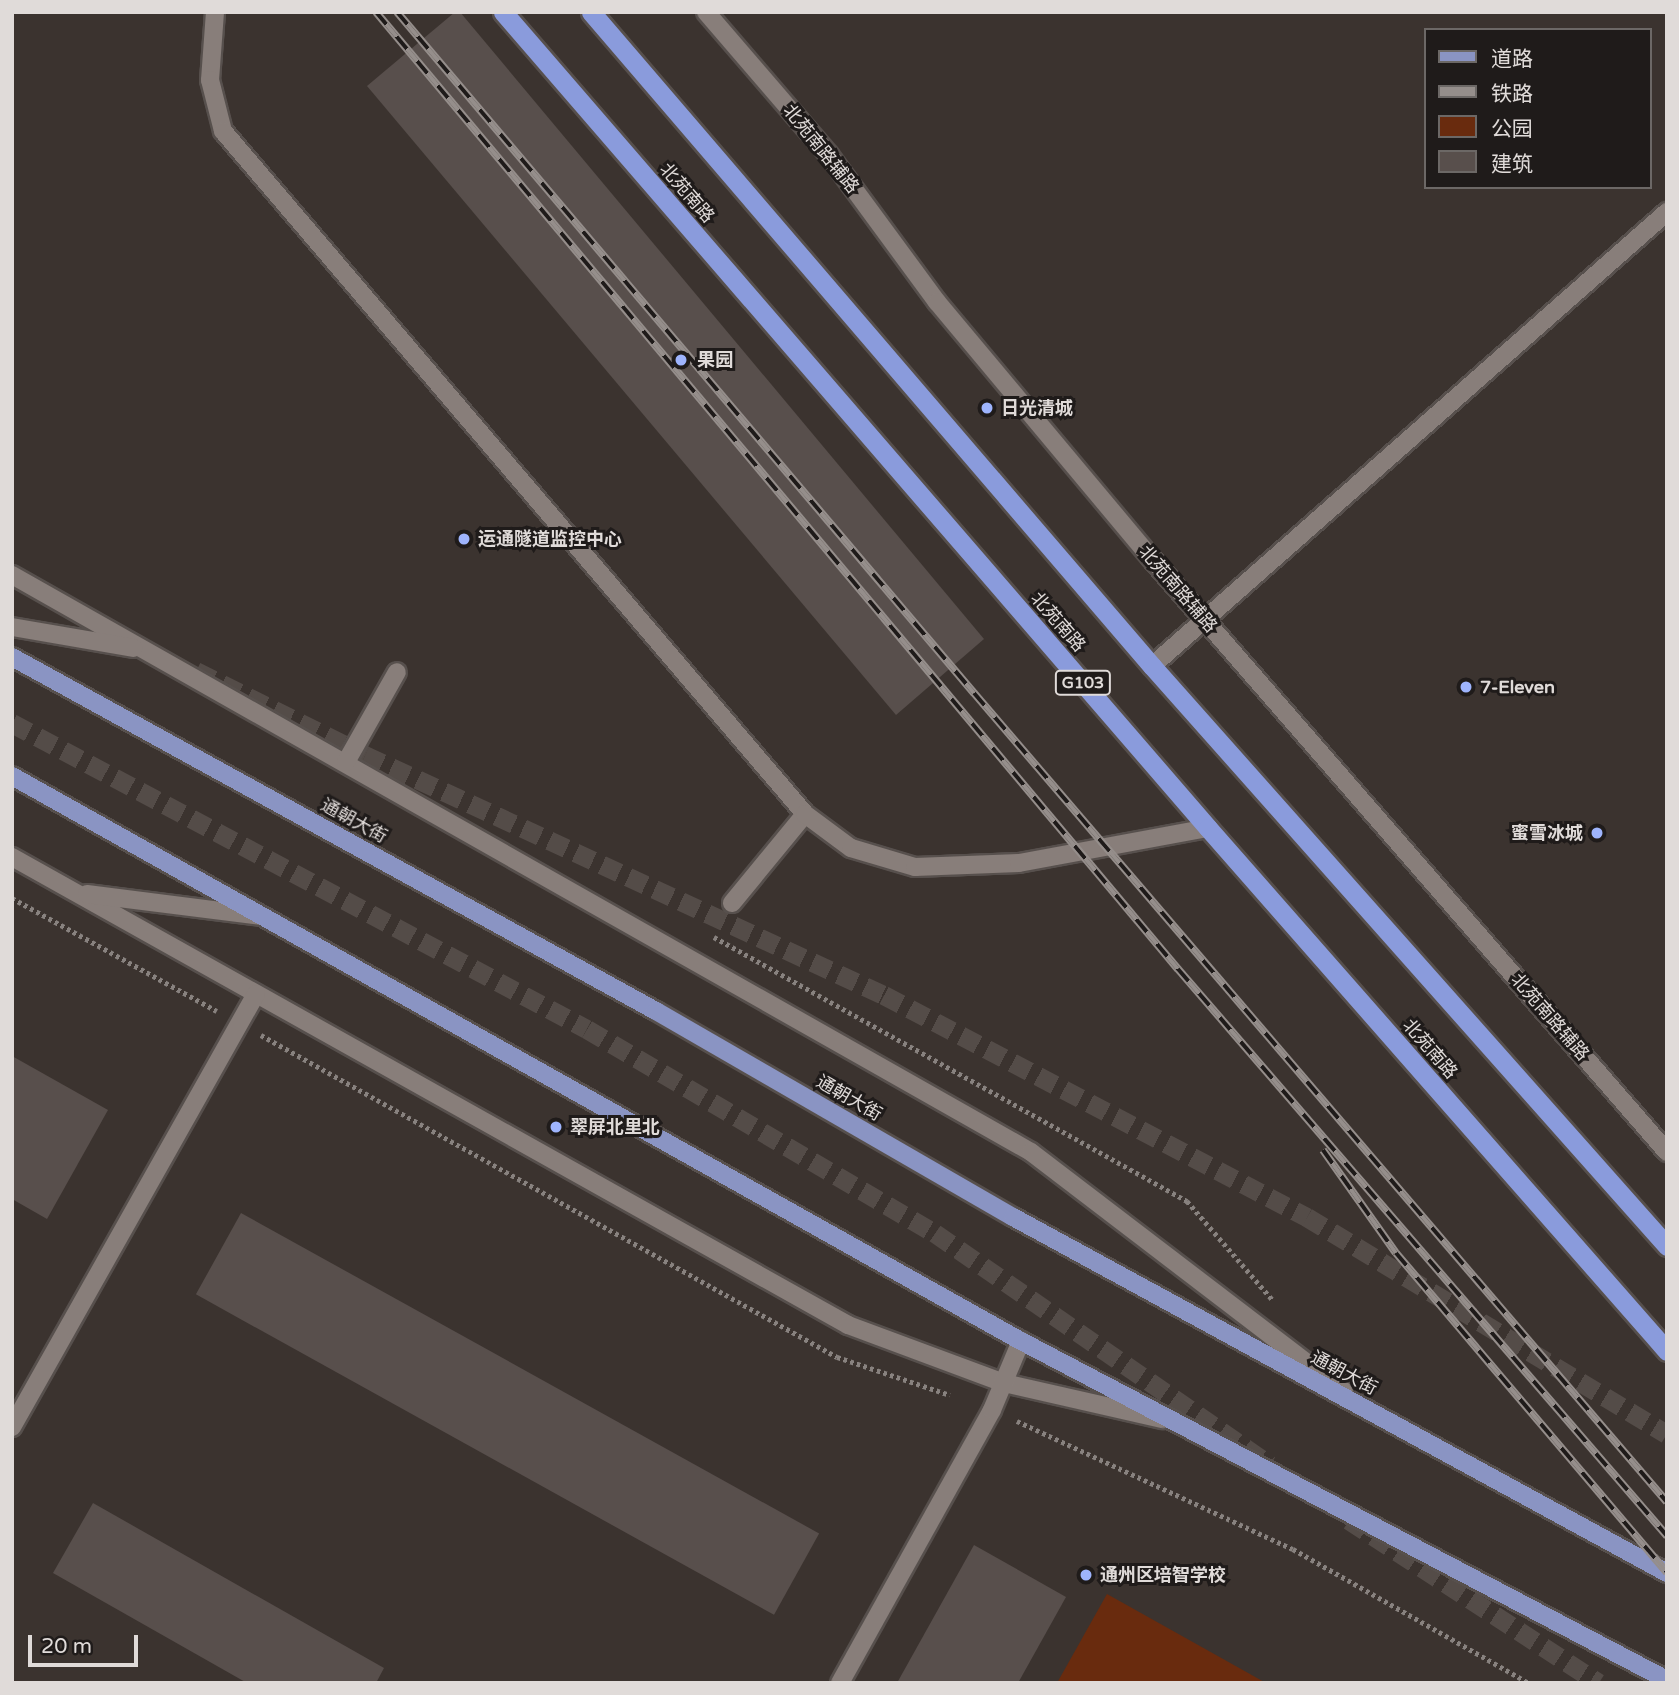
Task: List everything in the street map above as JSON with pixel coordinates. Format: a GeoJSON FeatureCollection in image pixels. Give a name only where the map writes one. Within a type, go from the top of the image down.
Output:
{"type":"FeatureCollection","features":[{"type":"Feature","properties":{"kind":"highway","name":"北苑南路"},"geometry":{"type":"LineString","coordinates":[[503,12],[1208,828],[1667,1351]]}},
{"type":"Feature","properties":{"kind":"highway"},"geometry":{"type":"LineString","coordinates":[[591,12],[1152,666],[1667,1245]]}},
{"type":"Feature","properties":{"kind":"main road","name":"通朝大街"},"geometry":{"type":"LineString","coordinates":[[12,657],[656,1011],[1025,1224],[1667,1573]]}},
{"type":"Feature","properties":{"kind":"main road"},"geometry":{"type":"LineString","coordinates":[[12,776],[1021,1341],[1667,1680]]}},
{"type":"Feature","properties":{"kind":"street"},"geometry":{"type":"LineString","coordinates":[[215,12],[210,80],[223,131],[806,814],[851,848],[915,867],[1019,863],[1208,828]]}},
{"type":"Feature","properties":{"kind":"street","name":"北苑南路辅路"},"geometry":{"type":"LineString","coordinates":[[706,12],[830,155],[937,302],[1205,620],[1667,1152]]}},
{"type":"Feature","properties":{"kind":"street"},"geometry":{"type":"LineString","coordinates":[[1152,666],[1667,212]]}},
{"type":"Feature","properties":{"kind":"street"},"geometry":{"type":"LineString","coordinates":[[12,575],[1031,1152],[1369,1410]]}},
{"type":"Feature","properties":{"kind":"street"},"geometry":{"type":"LineString","coordinates":[[12,626],[147,650]]}},
{"type":"Feature","properties":{"kind":"street"},"geometry":{"type":"LineString","coordinates":[[346,762],[397,672]]}},
{"type":"Feature","properties":{"kind":"street"},"geometry":{"type":"LineString","coordinates":[[732,903],[806,814]]}},
{"type":"Feature","properties":{"kind":"street"},"geometry":{"type":"LineString","coordinates":[[12,857],[848,1325],[1004,1383],[1175,1422]]}},
{"type":"Feature","properties":{"kind":"street"},"geometry":{"type":"LineString","coordinates":[[77,893],[266,917]]}},
{"type":"Feature","properties":{"kind":"street"},"geometry":{"type":"LineString","coordinates":[[12,1427],[256,993]]}},
{"type":"Feature","properties":{"kind":"street"},"geometry":{"type":"LineString","coordinates":[[840,1683],[992,1410],[1021,1341]]}},
{"type":"Feature","properties":{"kind":"green space"},"geometry":{"type":"Polygon","coordinates":[[[1107,1594],[1266,1683],[1057,1683],[1107,1594]]]}},
{"type":"Feature","properties":{"kind":"building"},"geometry":{"type":"Polygon","coordinates":[[[455,12],[460,12],[984,639],[896,715],[367,86],[455,12]]]}},
{"type":"Feature","properties":{"kind":"building"},"geometry":{"type":"Polygon","coordinates":[[[12,1056],[108,1110],[47,1219],[12,1199],[12,1056]]]}},
{"type":"Feature","properties":{"kind":"building"},"geometry":{"type":"Polygon","coordinates":[[[241,1213],[819,1533],[774,1615],[196,1294],[241,1213]]]}},
{"type":"Feature","properties":{"kind":"building"},"geometry":{"type":"Polygon","coordinates":[[[93,1503],[384,1668],[376,1683],[247,1683],[53,1573],[93,1503]]]}},
{"type":"Feature","properties":{"kind":"building"},"geometry":{"type":"Polygon","coordinates":[[[974,1545],[1066,1597],[1018,1683],[897,1683],[974,1545]]]}},
{"type":"Feature","properties":{"kind":"tunnel"},"geometry":{"type":"LineString","coordinates":[[196,671],[365,755],[884,995],[1307,1217],[1667,1434]]}},
{"type":"Feature","properties":{"kind":"tunnel"},"geometry":{"type":"LineString","coordinates":[[12,723],[587,1029],[935,1233],[1270,1465]]}},
{"type":"Feature","properties":{"kind":"tunnel"},"geometry":{"type":"LineString","coordinates":[[1349,1520],[1599,1683]]}},
{"type":"Feature","properties":{"kind":"railway"},"geometry":{"type":"LineString","coordinates":[[376,12],[1178,969],[1667,1536]]}},
{"type":"Feature","properties":{"kind":"railway"},"geometry":{"type":"LineString","coordinates":[[397,12],[974,693],[1667,1502]]}},
{"type":"Feature","properties":{"kind":"railway"},"geometry":{"type":"LineString","coordinates":[[1323,1150],[1396,1253],[1667,1572]]}},
{"type":"Feature","properties":{"kind":"place","name":"果园"},"geometry":{"type":"Point","coordinates":[681,360]}},
{"type":"Feature","properties":{"kind":"place","name":"日光清城"},"geometry":{"type":"Point","coordinates":[987,408]}},
{"type":"Feature","properties":{"kind":"place","name":"运通隧道监控中心"},"geometry":{"type":"Point","coordinates":[464,539]}},
{"type":"Feature","properties":{"kind":"place","name":"7-Eleven"},"geometry":{"type":"Point","coordinates":[1466,687]}},
{"type":"Feature","properties":{"kind":"place","name":"蜜雪冰城"},"geometry":{"type":"Point","coordinates":[1597,833]}},
{"type":"Feature","properties":{"kind":"place","name":"翠屏北里北"},"geometry":{"type":"Point","coordinates":[556,1127]}},
{"type":"Feature","properties":{"kind":"place","name":"通州区培智学校"},"geometry":{"type":"Point","coordinates":[1086,1575]}}]}
